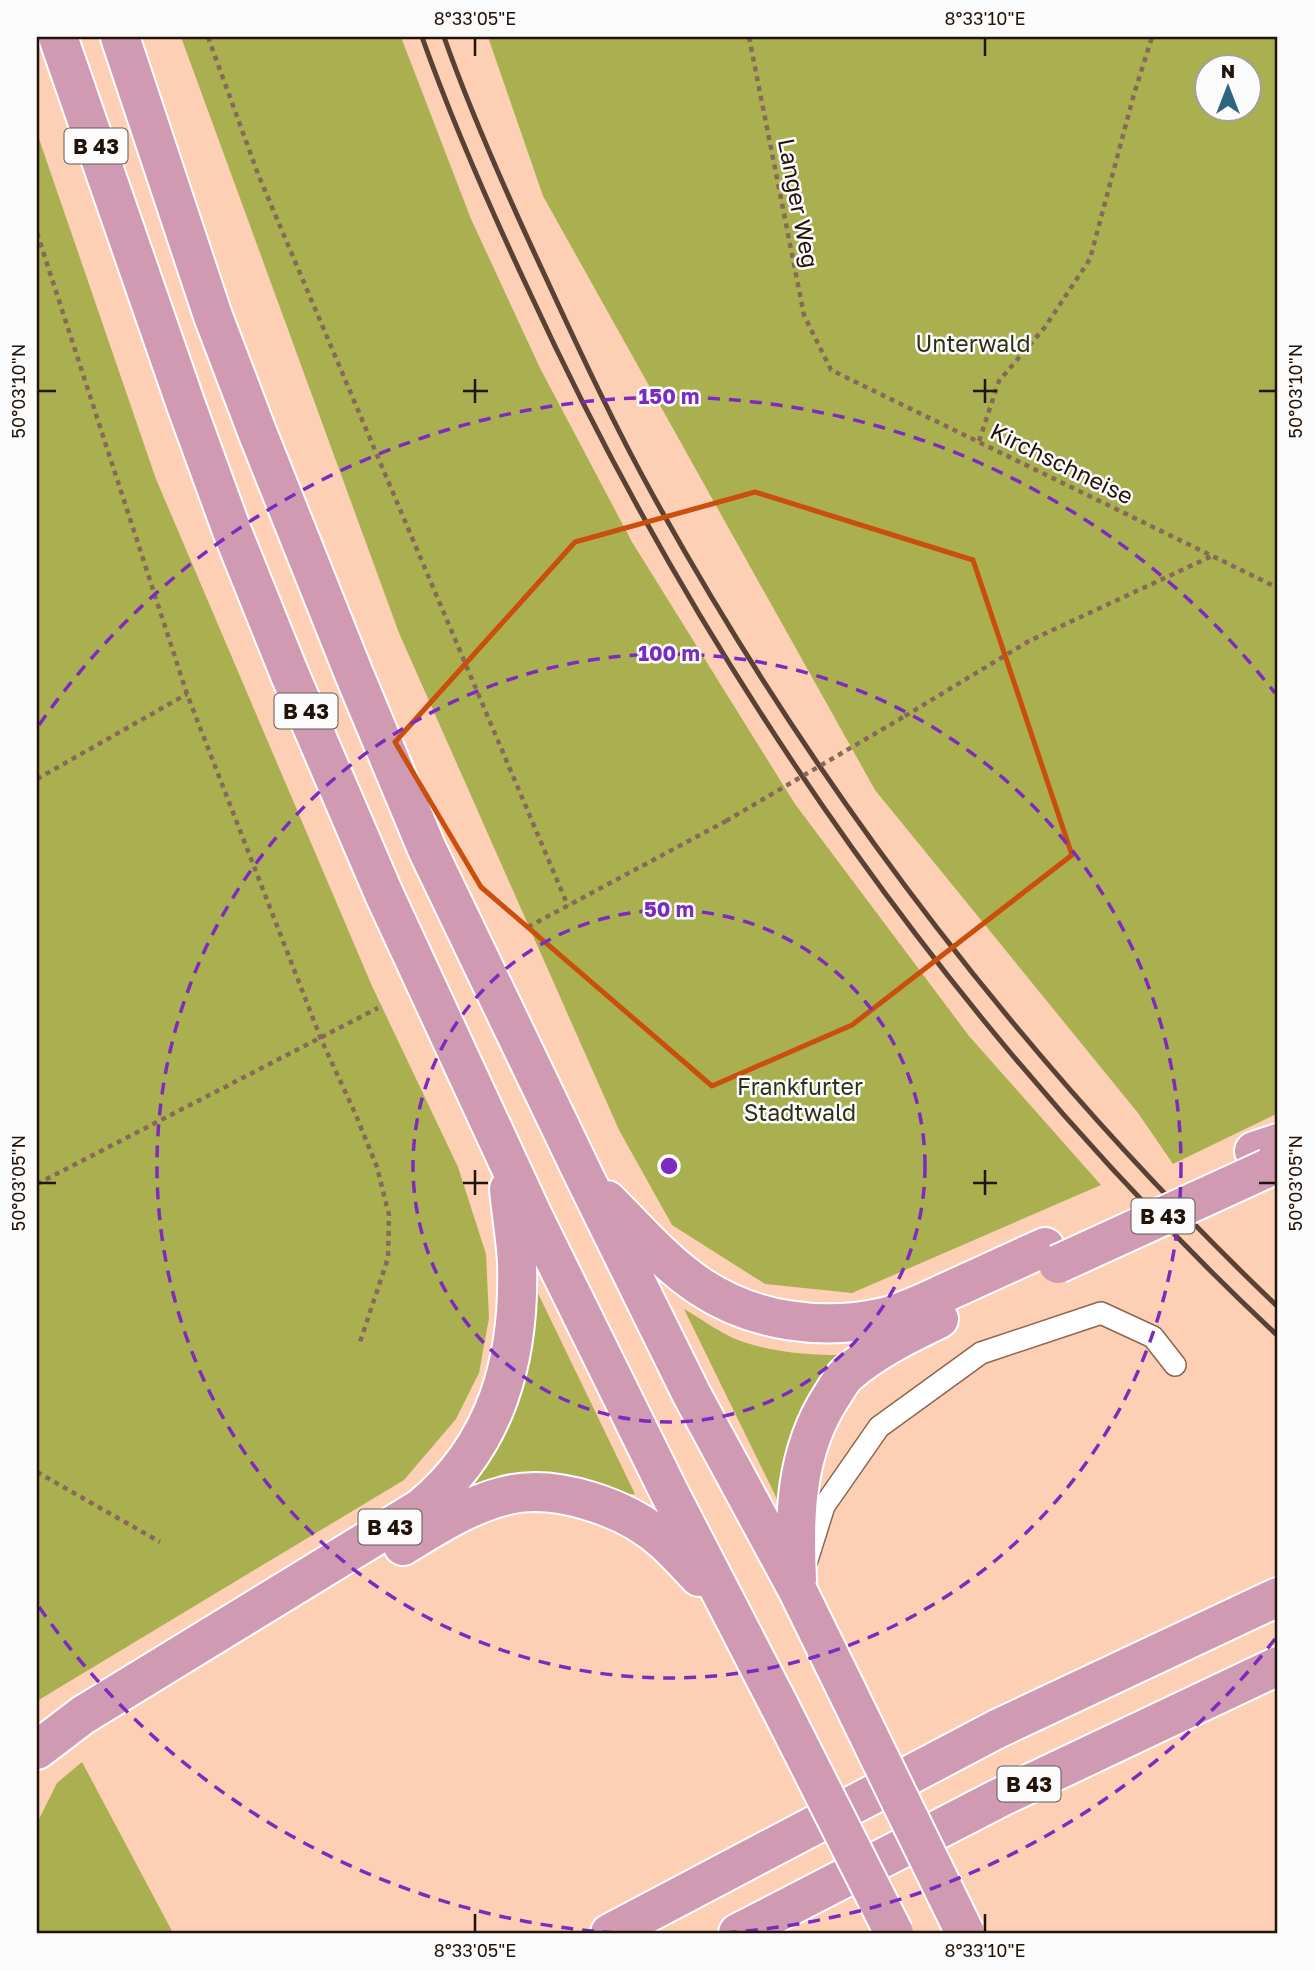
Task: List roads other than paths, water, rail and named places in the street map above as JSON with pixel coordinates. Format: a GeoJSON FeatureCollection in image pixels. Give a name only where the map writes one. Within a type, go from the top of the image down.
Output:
{"type":"FeatureCollection","features":[{"type":"Feature","properties":{"kind":"highway","name":"B 43"},"geometry":{"type":"LineString","coordinates":[[58,37],[237,543],[290,675],[384,894],[577,1305],[727,1607],[894,1933]]}},
{"type":"Feature","properties":{"kind":"highway","name":"B 43"},"geometry":{"type":"LineString","coordinates":[[120,37],[214,316],[258,434],[354,674],[428,849],[692,1395],[797,1589],[965,1933]]}},
{"type":"Feature","properties":{"kind":"highway","name":"B 43"},"geometry":{"type":"LineString","coordinates":[[37,1750],[83,1715],[421,1508],[442,1490],[464,1465],[498,1401],[508,1373],[513,1340],[517,1262],[505,1155]]}},
{"type":"Feature","properties":{"kind":"highway","name":"B 43"},"geometry":{"type":"LineString","coordinates":[[1051,1255],[1269,1157]]}},
{"type":"Feature","properties":{"kind":"highway"},"geometry":{"type":"LineString","coordinates":[[584,1176],[651,1244],[701,1287],[731,1304],[767,1317],[811,1324],[848,1324],[886,1317],[1051,1255]]}},
{"type":"Feature","properties":{"kind":"highway"},"geometry":{"type":"LineString","coordinates":[[797,1589],[795,1517],[800,1476],[810,1439],[825,1407],[844,1377],[894,1341],[1051,1255]]}},
{"type":"Feature","properties":{"kind":"highway","name":"B 43"},"geometry":{"type":"LineString","coordinates":[[37,1782],[75,1747],[394,1551],[470,1509],[506,1495],[569,1494],[634,1520],[664,1541],[727,1607]]}},
{"type":"Feature","properties":{"kind":"highway","name":"B 43"},"geometry":{"type":"LineString","coordinates":[[610,1933],[997,1729],[1278,1597]]}},
{"type":"Feature","properties":{"kind":"highway","name":"B 43"},"geometry":{"type":"LineString","coordinates":[[738,1933],[1001,1797],[1278,1666]]}},
{"type":"Feature","properties":{"kind":"lane"},"geometry":{"type":"LineString","coordinates":[[797,1589],[824,1506],[879,1427],[981,1353],[1101,1313],[1153,1337],[1175,1365]]}},
{"type":"Feature","properties":{"kind":"railway"},"geometry":{"type":"LineString","coordinates":[[422,37],[459,134],[500,229],[600,436],[678,577],[762,715],[853,850],[951,979],[1054,1104],[1163,1223],[1278,1336]]}},
{"type":"Feature","properties":{"kind":"railway"},"geometry":{"type":"LineString","coordinates":[[444,37],[505,189],[612,417],[655,499],[719,610],[787,718],[936,926],[1016,1026],[1100,1123],[1187,1217],[1278,1307]]}},
{"type":"Feature","properties":{"kind":"park label","name":"Unterwald"},"geometry":{"type":"Point","coordinates":[973,343]}},
{"type":"Feature","properties":{"kind":"park label","name":"Frankfurter Stadtwald"},"geometry":{"type":"Point","coordinates":[800,1099]}}]}
